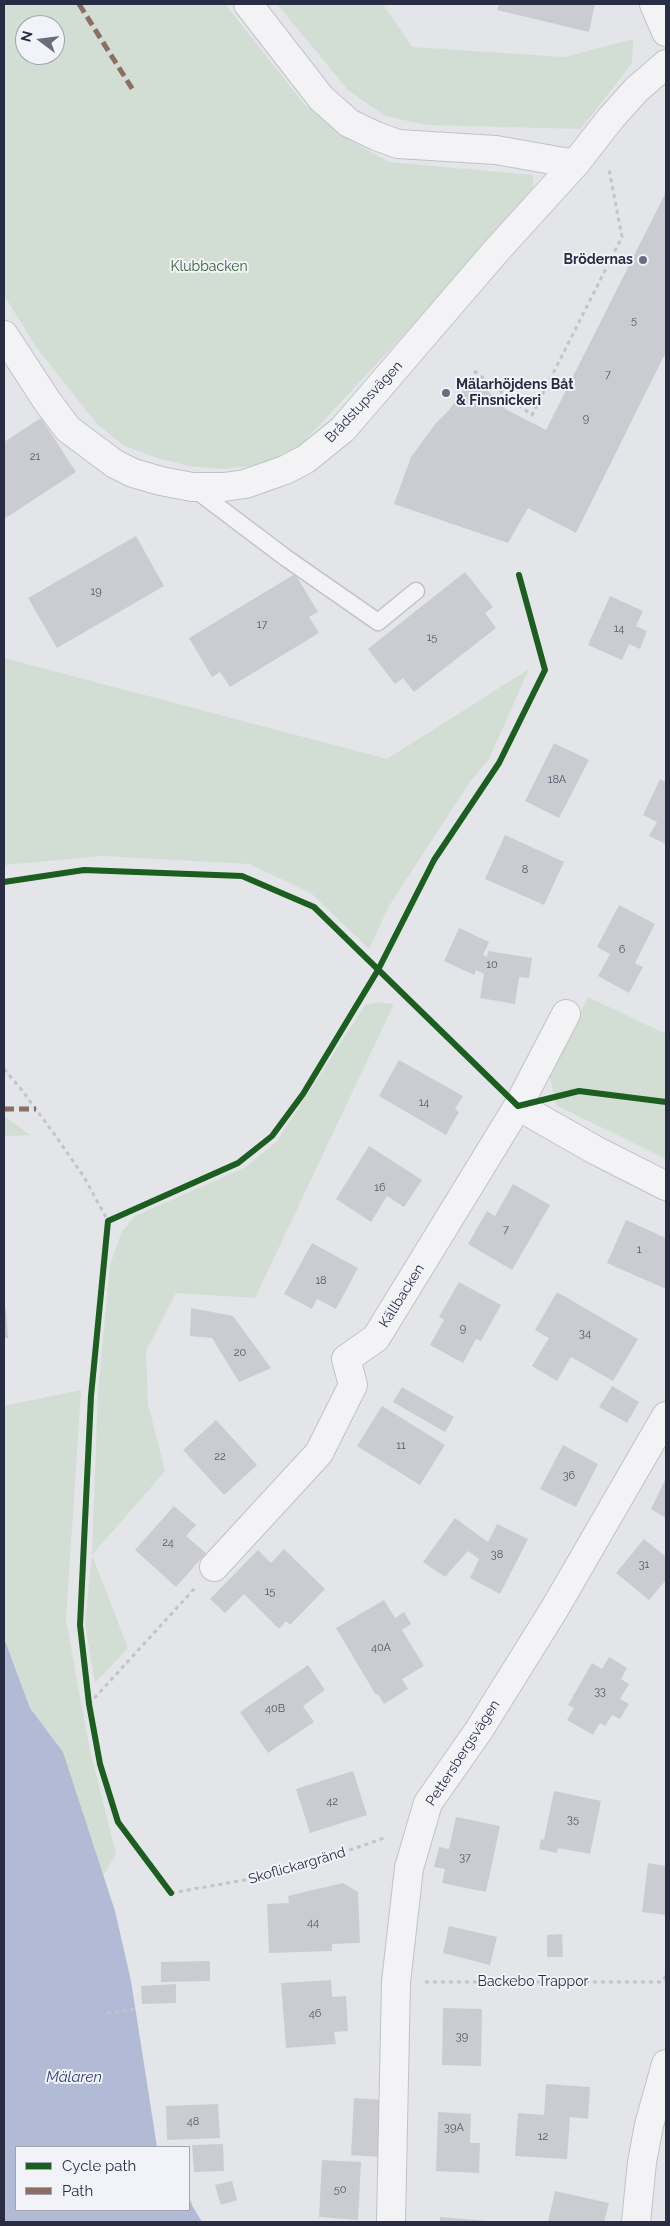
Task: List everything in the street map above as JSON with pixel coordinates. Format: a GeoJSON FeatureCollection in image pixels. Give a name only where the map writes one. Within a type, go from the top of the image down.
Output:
{"type":"FeatureCollection","features":[{"type":"Feature","properties":{"kind":"street"},"geometry":{"type":"LineString","coordinates":[[248,4],[321,98],[349,123],[398,144],[496,150],[575,164]]}},
{"type":"Feature","properties":{"kind":"street"},"geometry":{"type":"LineString","coordinates":[[654,4],[666,32]]}},
{"type":"Feature","properties":{"kind":"street","name":"Brådstupsvägen"},"geometry":{"type":"LineString","coordinates":[[4,334],[47,401],[68,429],[114,464],[134,473],[161,481],[192,487],[224,488],[245,484],[285,470],[306,459],[343,429],[496,251],[575,164],[636,90],[666,64]]}},
{"type":"Feature","properties":{"kind":"street","name":"Källbacken"},"geometry":{"type":"LineString","coordinates":[[214,1567],[319,1453],[353,1385],[346,1359],[376,1338],[518,1106],[566,1014]]}},
{"type":"Feature","properties":{"kind":"street"},"geometry":{"type":"LineString","coordinates":[[518,1106],[595,1150],[666,1186]]}},
{"type":"Feature","properties":{"kind":"street","name":"Pettersbergsvägen"},"geometry":{"type":"LineString","coordinates":[[391,2222],[396,1982],[408,1876],[428,1803],[479,1730],[555,1608],[666,1416]]}},
{"type":"Feature","properties":{"kind":"street"},"geometry":{"type":"LineString","coordinates":[[636,2222],[642,2162],[649,2125],[666,2064]]}},
{"type":"Feature","properties":{"kind":"lane"},"geometry":{"type":"LineString","coordinates":[[192,487],[286,558],[378,622],[416,590]]}},
{"type":"Feature","properties":{"kind":"path"},"geometry":{"type":"LineString","coordinates":[[474,371],[532,415],[622,237],[607,154],[594,140]]}},
{"type":"Feature","properties":{"kind":"path"},"geometry":{"type":"LineString","coordinates":[[4,1070],[21,1089],[84,1177],[108,1220],[107,1230]]}},
{"type":"Feature","properties":{"kind":"path"},"geometry":{"type":"LineString","coordinates":[[108,1220],[116,1217]]}},
{"type":"Feature","properties":{"kind":"path"},"geometry":{"type":"LineString","coordinates":[[89,1704],[214,1567]]}},
{"type":"Feature","properties":{"kind":"path"},"geometry":{"type":"LineString","coordinates":[[88,1694],[90,1712]]}},
{"type":"Feature","properties":{"kind":"path"},"geometry":{"type":"LineString","coordinates":[[165,1885],[171,1893]]}},
{"type":"Feature","properties":{"kind":"path"},"geometry":{"type":"LineString","coordinates":[[108,2013],[135,2009]]}},
{"type":"Feature","properties":{"kind":"green space","name":"Klubbacken"},"geometry":{"type":"Polygon","coordinates":[[[4,4],[225,4],[304,104],[351,141],[389,162],[533,175],[533,197],[294,452],[254,466],[220,469],[189,466],[157,458],[123,445],[97,424],[36,347],[4,295],[4,4]]]}},
{"type":"Feature","properties":{"kind":"green space"},"geometry":{"type":"Polygon","coordinates":[[[277,4],[383,4],[412,47],[565,57],[633,39],[632,63],[581,129],[427,125],[385,116],[348,90],[277,4]]]}},
{"type":"Feature","properties":{"kind":"green space"},"geometry":{"type":"Polygon","coordinates":[[[4,658],[387,759],[529,669],[489,759],[469,783],[389,906],[369,949],[311,893],[249,864],[102,856],[4,865],[4,658]]]}},
{"type":"Feature","properties":{"kind":"green space"},"geometry":{"type":"Polygon","coordinates":[[[588,997],[666,1034],[666,1159],[556,1105],[550,1076],[588,997]]]}},
{"type":"Feature","properties":{"kind":"green space"},"geometry":{"type":"Polygon","coordinates":[[[378,1002],[394,1004],[255,1298],[176,1293],[146,1351],[148,1404],[165,1471],[92,1555],[98,1392],[110,1265],[122,1231],[135,1216],[246,1167],[277,1141],[365,1005],[378,1002]]]}},
{"type":"Feature","properties":{"kind":"green space"},"geometry":{"type":"Polygon","coordinates":[[[4,1116],[30,1135],[4,1136],[4,1116]]]}},
{"type":"Feature","properties":{"kind":"green space"},"geometry":{"type":"Polygon","coordinates":[[[81,1390],[66,1620],[89,1746],[116,1854],[103,1876],[63,1752],[30,1708],[4,1638],[4,1406],[81,1390]]]}},
{"type":"Feature","properties":{"kind":"green space"},"geometry":{"type":"Polygon","coordinates":[[[92,1555],[128,1648],[95,1683],[85,1624],[92,1555]]]}},
{"type":"Feature","properties":{"kind":"water","name":"Mälaren"},"geometry":{"type":"Polygon","coordinates":[[[4,1638],[30,1708],[63,1752],[115,1911],[131,1981],[157,2146],[15,2146],[15,2211],[190,2211],[190,2202],[202,2222],[4,2222],[4,1638]]]}},
{"type":"Feature","properties":{"kind":"building"},"geometry":{"type":"Polygon","coordinates":[[[499,4],[595,4],[589,32],[497,10],[499,4]]]}},
{"type":"Feature","properties":{"kind":"building"},"geometry":{"type":"Polygon","coordinates":[[[666,192],[666,352],[576,533],[528,508],[508,543],[394,504],[411,457],[436,423],[450,409],[473,376],[507,410],[546,430],[666,192]]]}},
{"type":"Feature","properties":{"kind":"building"},"geometry":{"type":"Polygon","coordinates":[[[41,418],[76,472],[4,519],[4,442],[41,418]]]}},
{"type":"Feature","properties":{"kind":"building"},"geometry":{"type":"Polygon","coordinates":[[[136,536],[164,586],[57,648],[28,598],[136,536]]]}},
{"type":"Feature","properties":{"kind":"building"},"geometry":{"type":"Polygon","coordinates":[[[465,572],[493,607],[485,613],[496,628],[414,692],[403,678],[395,684],[368,649],[465,572]]]}},
{"type":"Feature","properties":{"kind":"building"},"geometry":{"type":"Polygon","coordinates":[[[295,574],[318,612],[309,617],[319,633],[230,687],[220,672],[212,677],[189,638],[295,574]]]}},
{"type":"Feature","properties":{"kind":"building"},"geometry":{"type":"Polygon","coordinates":[[[610,596],[643,611],[636,626],[647,631],[640,649],[629,644],[622,660],[588,645],[610,596]]]}},
{"type":"Feature","properties":{"kind":"building"},"geometry":{"type":"Polygon","coordinates":[[[554,743],[589,760],[559,818],[525,801],[554,743]]]}},
{"type":"Feature","properties":{"kind":"building"},"geometry":{"type":"Polygon","coordinates":[[[660,779],[666,782],[666,844],[649,836],[657,822],[643,815],[660,779]]]}},
{"type":"Feature","properties":{"kind":"building"},"geometry":{"type":"Polygon","coordinates":[[[505,835],[564,862],[544,905],[485,879],[505,835]]]}},
{"type":"Feature","properties":{"kind":"building"},"geometry":{"type":"Polygon","coordinates":[[[619,905],[655,924],[635,963],[643,967],[629,993],[598,976],[610,954],[597,947],[619,905]]]}},
{"type":"Feature","properties":{"kind":"building"},"geometry":{"type":"Polygon","coordinates":[[[459,928],[489,942],[483,955],[487,957],[488,951],[532,958],[529,978],[519,977],[515,1004],[480,998],[484,974],[476,970],[474,975],[444,961],[459,928]]]}},
{"type":"Feature","properties":{"kind":"building"},"geometry":{"type":"Polygon","coordinates":[[[399,1060],[463,1096],[455,1109],[459,1112],[446,1135],[379,1096],[399,1060]]]}},
{"type":"Feature","properties":{"kind":"building"},"geometry":{"type":"Polygon","coordinates":[[[369,1146],[422,1180],[404,1207],[387,1196],[371,1222],[336,1199],[369,1146]]]}},
{"type":"Feature","properties":{"kind":"building"},"geometry":{"type":"Polygon","coordinates":[[[513,1184],[550,1205],[512,1270],[468,1244],[487,1211],[495,1216],[513,1184]]]}},
{"type":"Feature","properties":{"kind":"building"},"geometry":{"type":"Polygon","coordinates":[[[626,1220],[666,1238],[666,1289],[607,1263],[626,1220]]]}},
{"type":"Feature","properties":{"kind":"building"},"geometry":{"type":"Polygon","coordinates":[[[312,1243],[358,1268],[336,1309],[317,1299],[312,1309],[284,1294],[312,1243]]]}},
{"type":"Feature","properties":{"kind":"building"},"geometry":{"type":"Polygon","coordinates":[[[459,1282],[501,1305],[481,1341],[476,1339],[463,1363],[430,1345],[444,1320],[439,1317],[459,1282]]]}},
{"type":"Feature","properties":{"kind":"building"},"geometry":{"type":"Polygon","coordinates":[[[557,1292],[638,1339],[613,1381],[571,1357],[557,1381],[532,1366],[549,1338],[535,1330],[557,1292]]]}},
{"type":"Feature","properties":{"kind":"building"},"geometry":{"type":"Polygon","coordinates":[[[191,1308],[233,1316],[271,1368],[239,1382],[212,1338],[190,1336],[191,1308]]]}},
{"type":"Feature","properties":{"kind":"building"},"geometry":{"type":"Polygon","coordinates":[[[4,1309],[6,1309],[8,1338],[4,1338],[4,1309]]]}},
{"type":"Feature","properties":{"kind":"building"},"geometry":{"type":"Polygon","coordinates":[[[612,1386],[639,1402],[627,1423],[599,1407],[612,1386]]]}},
{"type":"Feature","properties":{"kind":"building"},"geometry":{"type":"Polygon","coordinates":[[[402,1387],[454,1417],[445,1432],[393,1402],[402,1387]]]}},
{"type":"Feature","properties":{"kind":"building"},"geometry":{"type":"Polygon","coordinates":[[[382,1406],[445,1445],[420,1485],[357,1446],[382,1406]]]}},
{"type":"Feature","properties":{"kind":"building"},"geometry":{"type":"Polygon","coordinates":[[[216,1420],[257,1465],[224,1495],[183,1450],[216,1420]]]}},
{"type":"Feature","properties":{"kind":"building"},"geometry":{"type":"Polygon","coordinates":[[[563,1445],[598,1464],[576,1507],[540,1489],[563,1445]]]}},
{"type":"Feature","properties":{"kind":"building"},"geometry":{"type":"Polygon","coordinates":[[[666,1478],[666,1518],[651,1509],[666,1478]]]}},
{"type":"Feature","properties":{"kind":"building"},"geometry":{"type":"Polygon","coordinates":[[[174,1506],[196,1525],[186,1536],[206,1553],[176,1587],[135,1550],[174,1506]]]}},
{"type":"Feature","properties":{"kind":"building"},"geometry":{"type":"Polygon","coordinates":[[[455,1518],[488,1542],[497,1524],[528,1539],[500,1594],[470,1578],[479,1559],[468,1551],[445,1577],[423,1562],[455,1518]]]}},
{"type":"Feature","properties":{"kind":"building"},"geometry":{"type":"Polygon","coordinates":[[[644,1539],[666,1557],[666,1580],[649,1600],[616,1573],[644,1539]]]}},
{"type":"Feature","properties":{"kind":"building"},"geometry":{"type":"Polygon","coordinates":[[[284,1549],[325,1589],[290,1625],[286,1621],[279,1629],[244,1594],[225,1613],[210,1599],[258,1550],[271,1563],[284,1549]]]}},
{"type":"Feature","properties":{"kind":"building"},"geometry":{"type":"Polygon","coordinates":[[[384,1600],[395,1618],[404,1612],[411,1624],[402,1630],[424,1666],[402,1679],[408,1689],[384,1704],[378,1694],[376,1695],[336,1628],[384,1600]]]}},
{"type":"Feature","properties":{"kind":"building"},"geometry":{"type":"Polygon","coordinates":[[[609,1657],[627,1668],[621,1679],[629,1684],[620,1699],[629,1704],[620,1719],[612,1715],[605,1726],[600,1723],[593,1735],[567,1720],[574,1708],[568,1705],[592,1663],[602,1669],[609,1657]]]}},
{"type":"Feature","properties":{"kind":"building"},"geometry":{"type":"Polygon","coordinates":[[[308,1665],[325,1690],[303,1706],[314,1722],[268,1753],[240,1712],[308,1665]]]}},
{"type":"Feature","properties":{"kind":"building"},"geometry":{"type":"Polygon","coordinates":[[[353,1771],[367,1815],[310,1833],[296,1789],[353,1771]]]}},
{"type":"Feature","properties":{"kind":"building"},"geometry":{"type":"Polygon","coordinates":[[[554,1791],[601,1801],[590,1854],[558,1848],[557,1853],[539,1849],[541,1839],[544,1840],[554,1791]]]}},
{"type":"Feature","properties":{"kind":"building"},"geometry":{"type":"Polygon","coordinates":[[[456,1817],[500,1826],[486,1892],[442,1883],[445,1869],[434,1867],[439,1847],[449,1849],[456,1817]]]}},
{"type":"Feature","properties":{"kind":"building"},"geometry":{"type":"Polygon","coordinates":[[[648,1863],[666,1866],[666,1915],[642,1912],[648,1863]]]}},
{"type":"Feature","properties":{"kind":"building"},"geometry":{"type":"Polygon","coordinates":[[[343,1883],[358,1892],[360,1943],[332,1944],[332,1951],[269,1953],[267,1904],[289,1903],[288,1896],[343,1883]]]}},
{"type":"Feature","properties":{"kind":"building"},"geometry":{"type":"Polygon","coordinates":[[[449,1926],[497,1937],[490,1965],[443,1953],[449,1926]]]}},
{"type":"Feature","properties":{"kind":"building"},"geometry":{"type":"Polygon","coordinates":[[[562,1934],[563,1957],[547,1957],[547,1935],[562,1934]]]}},
{"type":"Feature","properties":{"kind":"building"},"geometry":{"type":"Polygon","coordinates":[[[210,1961],[210,1981],[161,1982],[161,1962],[210,1961]]]}},
{"type":"Feature","properties":{"kind":"building"},"geometry":{"type":"Polygon","coordinates":[[[331,1980],[332,1997],[346,1996],[348,2031],[334,2032],[336,2044],[286,2048],[281,1983],[331,1980]]]}},
{"type":"Feature","properties":{"kind":"building"},"geometry":{"type":"Polygon","coordinates":[[[176,1984],[176,2003],[142,2004],[141,1986],[176,1984]]]}},
{"type":"Feature","properties":{"kind":"building"},"geometry":{"type":"Polygon","coordinates":[[[443,2008],[482,2009],[481,2066],[442,2065],[443,2008]]]}},
{"type":"Feature","properties":{"kind":"building"},"geometry":{"type":"Polygon","coordinates":[[[546,2084],[590,2087],[588,2119],[570,2117],[567,2159],[515,2156],[518,2113],[544,2115],[546,2084]]]}},
{"type":"Feature","properties":{"kind":"building"},"geometry":{"type":"Polygon","coordinates":[[[354,2098],[385,2100],[381,2157],[351,2155],[354,2098]]]}},
{"type":"Feature","properties":{"kind":"building"},"geometry":{"type":"Polygon","coordinates":[[[218,2104],[220,2138],[167,2140],[166,2106],[218,2104]]]}},
{"type":"Feature","properties":{"kind":"building"},"geometry":{"type":"Polygon","coordinates":[[[438,2112],[471,2114],[470,2143],[480,2143],[479,2173],[436,2171],[438,2112]]]}},
{"type":"Feature","properties":{"kind":"building"},"geometry":{"type":"Polygon","coordinates":[[[223,2144],[224,2171],[194,2172],[192,2145],[223,2144]]]}},
{"type":"Feature","properties":{"kind":"building"},"geometry":{"type":"Polygon","coordinates":[[[322,2160],[361,2162],[358,2220],[319,2217],[322,2160]]]}},
{"type":"Feature","properties":{"kind":"building"},"geometry":{"type":"Polygon","coordinates":[[[232,2181],[237,2200],[221,2205],[215,2185],[232,2181]]]}},
{"type":"Feature","properties":{"kind":"building"},"geometry":{"type":"Polygon","coordinates":[[[555,2191],[609,2203],[604,2222],[548,2222],[555,2191]]]}},
{"type":"Feature","properties":{"kind":"building"},"geometry":{"type":"Polygon","coordinates":[[[440,2217],[489,2221],[489,2222],[440,2222],[440,2217]]]}},
{"type":"Feature","properties":{"kind":"marked path"},"geometry":{"type":"LineString","coordinates":[[79,4],[133,90]]}},
{"type":"Feature","properties":{"kind":"marked path"},"geometry":{"type":"LineString","coordinates":[[4,1109],[36,1109]]}},
{"type":"Feature","properties":{"kind":"cycle path"},"geometry":{"type":"LineString","coordinates":[[171,1893],[118,1822],[100,1764],[89,1704],[80,1625],[91,1396],[108,1221],[238,1163],[272,1136],[303,1094],[378,970],[434,860],[499,763],[545,670],[519,575]]}},
{"type":"Feature","properties":{"kind":"cycle path"},"geometry":{"type":"LineString","coordinates":[[4,882],[84,870],[242,876],[314,907],[518,1106],[579,1091],[666,1102]]}},
{"type":"Feature","properties":{"kind":"place","name":"Brödernas"},"geometry":{"type":"Point","coordinates":[643,260]}},
{"type":"Feature","properties":{"kind":"place","name":"Mälarhöjdens Båt & Finsnickeri"},"geometry":{"type":"Point","coordinates":[446,393]}}]}
